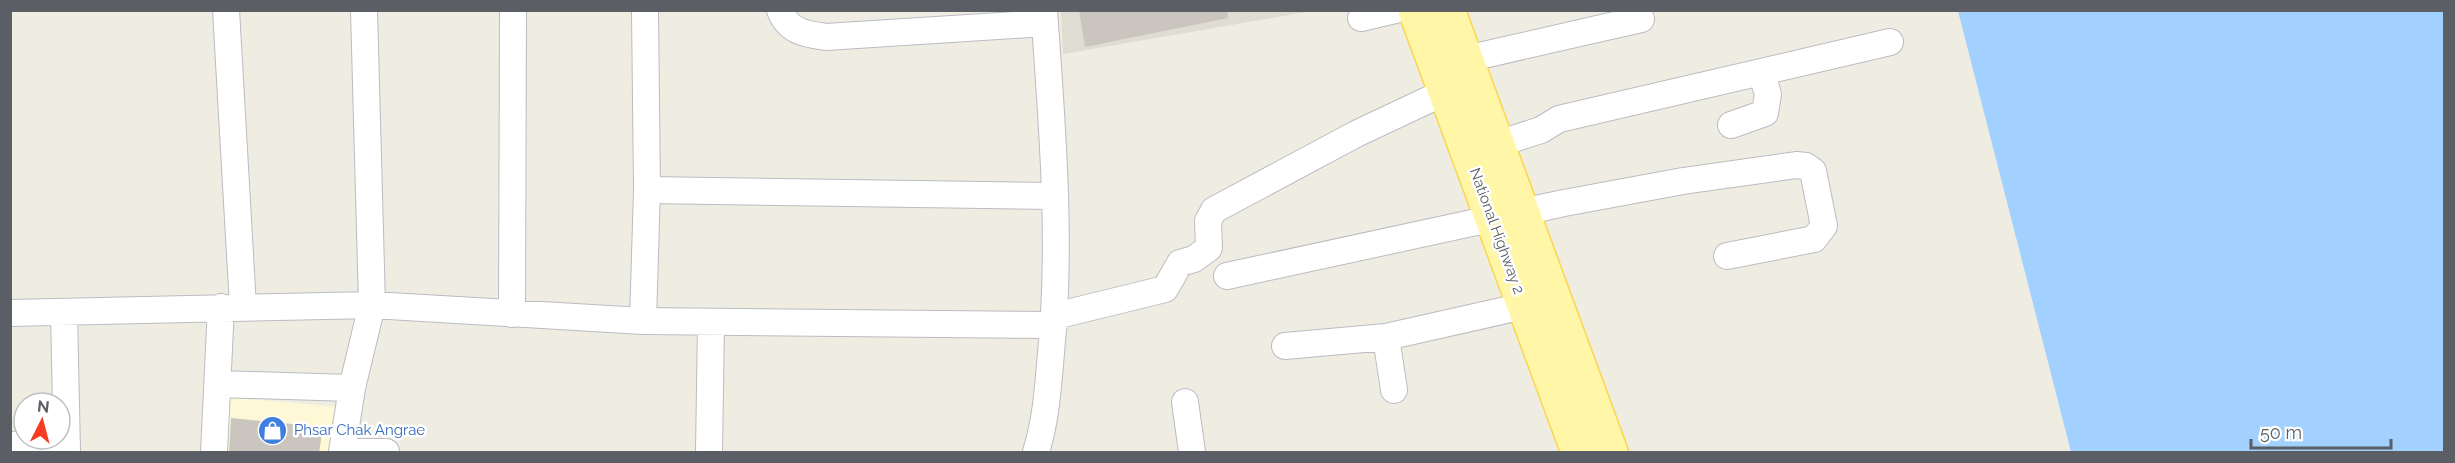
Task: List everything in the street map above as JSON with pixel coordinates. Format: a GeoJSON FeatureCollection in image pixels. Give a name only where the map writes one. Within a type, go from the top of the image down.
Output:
{"type":"FeatureCollection","features":[{"type":"Feature","properties":{"kind":"main road","name":"National Highway 2"},"geometry":{"type":"LineString","coordinates":[[1424,12],[1466,58],[1497,144],[1506,215],[1524,306],[1611,453]]}},
{"type":"Feature","properties":{"kind":"main road","name":"National Highway 2"},"geometry":{"type":"LineString","coordinates":[[1424,12],[1445,92],[1506,215],[1567,378],[1578,453]]}},
{"type":"Feature","properties":{"kind":"street"},"geometry":{"type":"LineString","coordinates":[[214,453],[218,384],[232,307],[226,10]]}},
{"type":"Feature","properties":{"kind":"street"},"geometry":{"type":"LineString","coordinates":[[364,10],[372,305],[352,388],[342,452],[386,453]]}},
{"type":"Feature","properties":{"kind":"street"},"geometry":{"type":"LineString","coordinates":[[512,314],[513,10]]}},
{"type":"Feature","properties":{"kind":"street"},"geometry":{"type":"LineString","coordinates":[[643,321],[647,190],[645,10]]}},
{"type":"Feature","properties":{"kind":"street"},"geometry":{"type":"LineString","coordinates":[[780,10],[787,24],[801,33],[826,37],[1044,17],[1055,196],[1055,321],[1045,423],[1036,453]]}},
{"type":"Feature","properties":{"kind":"street"},"geometry":{"type":"LineString","coordinates":[[1361,18],[1424,12]]}},
{"type":"Feature","properties":{"kind":"street"},"geometry":{"type":"LineString","coordinates":[[1466,58],[1641,19]]}},
{"type":"Feature","properties":{"kind":"street"},"geometry":{"type":"LineString","coordinates":[[1497,144],[1541,130],[1559,119],[1890,42]]}},
{"type":"Feature","properties":{"kind":"street"},"geometry":{"type":"LineString","coordinates":[[1731,125],[1765,113],[1768,94],[1761,72]]}},
{"type":"Feature","properties":{"kind":"street"},"geometry":{"type":"LineString","coordinates":[[10,313],[372,305],[643,321],[1055,321],[1165,289],[1180,263],[1194,259],[1209,248],[1208,221],[1214,210],[1356,134],[1445,92]]}},
{"type":"Feature","properties":{"kind":"street"},"geometry":{"type":"LineString","coordinates":[[1227,276],[1506,215],[1683,181],[1796,165],[1806,166],[1813,171],[1824,226],[1814,239],[1727,256]]}},
{"type":"Feature","properties":{"kind":"street"},"geometry":{"type":"LineString","coordinates":[[647,190],[1055,196]]}},
{"type":"Feature","properties":{"kind":"street"},"geometry":{"type":"LineString","coordinates":[[1285,346],[1386,337],[1524,306]]}},
{"type":"Feature","properties":{"kind":"street"},"geometry":{"type":"LineString","coordinates":[[64,312],[66,391]]}},
{"type":"Feature","properties":{"kind":"street"},"geometry":{"type":"LineString","coordinates":[[709,453],[711,322]]}},
{"type":"Feature","properties":{"kind":"street"},"geometry":{"type":"LineString","coordinates":[[1386,337],[1394,390]]}},
{"type":"Feature","properties":{"kind":"street"},"geometry":{"type":"LineString","coordinates":[[218,384],[352,388]]}},
{"type":"Feature","properties":{"kind":"street"},"geometry":{"type":"LineString","coordinates":[[1185,402],[1192,453]]}},
{"type":"Feature","properties":{"kind":"shaded area"},"geometry":{"type":"Polygon","coordinates":[[[1061,10],[1312,11],[1063,54],[1061,10]]]}},
{"type":"Feature","properties":{"kind":"shaded area","name":"Phsar Chak Angrae"},"geometry":{"type":"Polygon","coordinates":[[[213,396],[339,407],[332,452],[209,452],[213,396]]]}},
{"type":"Feature","properties":{"kind":"water"},"geometry":{"type":"Polygon","coordinates":[[[1958,11],[2444,11],[2444,452],[2071,452],[1958,11]]]}},
{"type":"Feature","properties":{"kind":"building"},"geometry":{"type":"Polygon","coordinates":[[[1079,10],[1227,10],[1228,18],[1085,47],[1079,10]]]}},
{"type":"Feature","properties":{"kind":"building"},"geometry":{"type":"Polygon","coordinates":[[[231,418],[323,427],[319,453],[229,453],[231,418]]]}},
{"type":"Feature","properties":{"kind":"place","name":"Phsar Chak Angrae"},"geometry":{"type":"Point","coordinates":[273,430]}}]}
